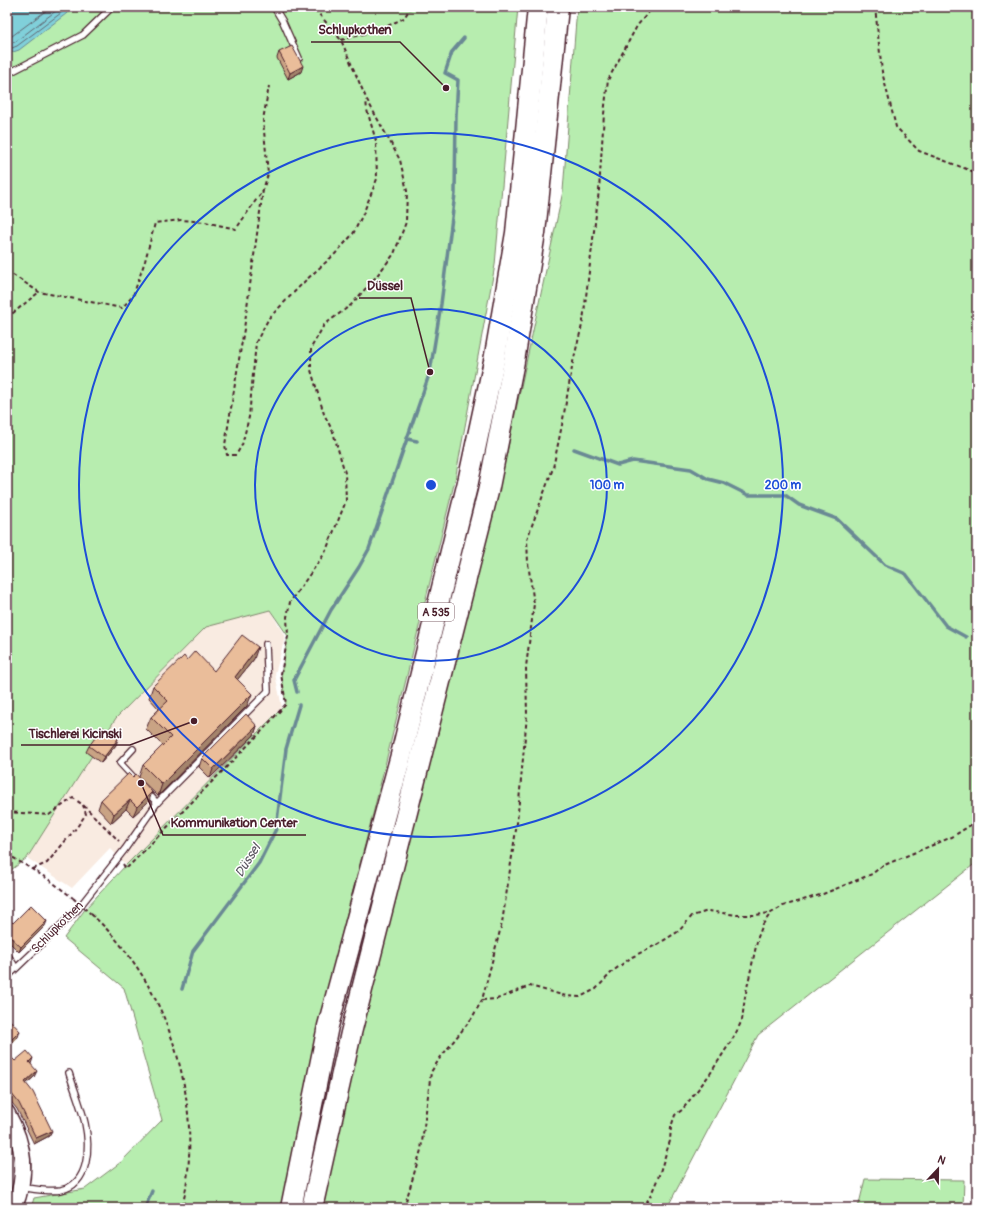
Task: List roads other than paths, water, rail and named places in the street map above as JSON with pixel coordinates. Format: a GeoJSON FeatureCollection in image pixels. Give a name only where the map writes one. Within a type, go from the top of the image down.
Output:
{"type":"FeatureCollection","features":[{"type":"Feature","properties":{"kind":"highway","name":"A 535"},"geometry":{"type":"LineString","coordinates":[[291,1208],[328,1026],[406,732],[468,482],[494,361],[516,233],[538,7]]}},
{"type":"Feature","properties":{"kind":"highway","name":"A 535"},"geometry":{"type":"LineString","coordinates":[[312,1208],[351,1033],[486,499],[508,392],[535,233],[558,7]]}},
{"type":"Feature","properties":{"kind":"main road"},"geometry":{"type":"LineString","coordinates":[[7,1113],[19,1140],[23,1163],[21,1187],[14,1208]]}},
{"type":"Feature","properties":{"kind":"lane"},"geometry":{"type":"LineString","coordinates":[[7,74],[83,35],[112,7]]}},
{"type":"Feature","properties":{"kind":"lane"},"geometry":{"type":"LineString","coordinates":[[274,7],[298,58]]}},
{"type":"Feature","properties":{"kind":"lane","name":"Schlupkothen"},"geometry":{"type":"LineString","coordinates":[[7,977],[77,910],[125,849],[157,803],[268,691],[266,644]]}},
{"type":"Feature","properties":{"kind":"lane"},"geometry":{"type":"LineString","coordinates":[[133,749],[120,764],[136,781]]}},
{"type":"Feature","properties":{"kind":"lane"},"geometry":{"type":"LineString","coordinates":[[141,786],[157,803]]}},
{"type":"Feature","properties":{"kind":"lane"},"geometry":{"type":"LineString","coordinates":[[7,954],[16,968]]}},
{"type":"Feature","properties":{"kind":"lane"},"geometry":{"type":"LineString","coordinates":[[21,1187],[50,1191],[61,1190],[71,1186],[80,1178],[84,1168],[87,1152],[85,1123],[69,1073]]}},
{"type":"Feature","properties":{"kind":"water"},"geometry":{"type":"Polygon","coordinates":[[[7,7],[75,7],[19,50],[7,54],[7,7]]]}},
{"type":"Feature","properties":{"kind":"waterway","name":"Düssel"},"geometry":{"type":"LineString","coordinates":[[297,692],[294,680],[331,610],[369,549],[430,372],[441,304],[455,194],[458,80],[445,73],[452,52],[464,38]]}},
{"type":"Feature","properties":{"kind":"waterway"},"geometry":{"type":"LineString","coordinates":[[407,439],[417,441]]}},
{"type":"Feature","properties":{"kind":"waterway"},"geometry":{"type":"LineString","coordinates":[[574,449],[618,465],[633,461],[691,469],[708,479],[724,483],[748,495],[785,495],[799,505],[837,519],[885,565],[906,574],[946,626],[966,637]]}},
{"type":"Feature","properties":{"kind":"waterway","name":"Düssel"},"geometry":{"type":"LineString","coordinates":[[182,989],[193,951],[259,863],[276,829],[286,749],[299,705]]}},
{"type":"Feature","properties":{"kind":"waterway","name":"Düssel"},"geometry":{"type":"LineString","coordinates":[[145,1208],[152,1191]]}},
{"type":"Feature","properties":{"kind":"place","name":"Schlupkothen"},"geometry":{"type":"Point","coordinates":[446,88]}},
{"type":"Feature","properties":{"kind":"place","name":"Düssel"},"geometry":{"type":"Point","coordinates":[430,372]}},
{"type":"Feature","properties":{"kind":"place","name":"Tischlerei Kicinski"},"geometry":{"type":"Point","coordinates":[194,721]}},
{"type":"Feature","properties":{"kind":"place","name":"Kommunikation Center"},"geometry":{"type":"Point","coordinates":[141,783]}}]}
